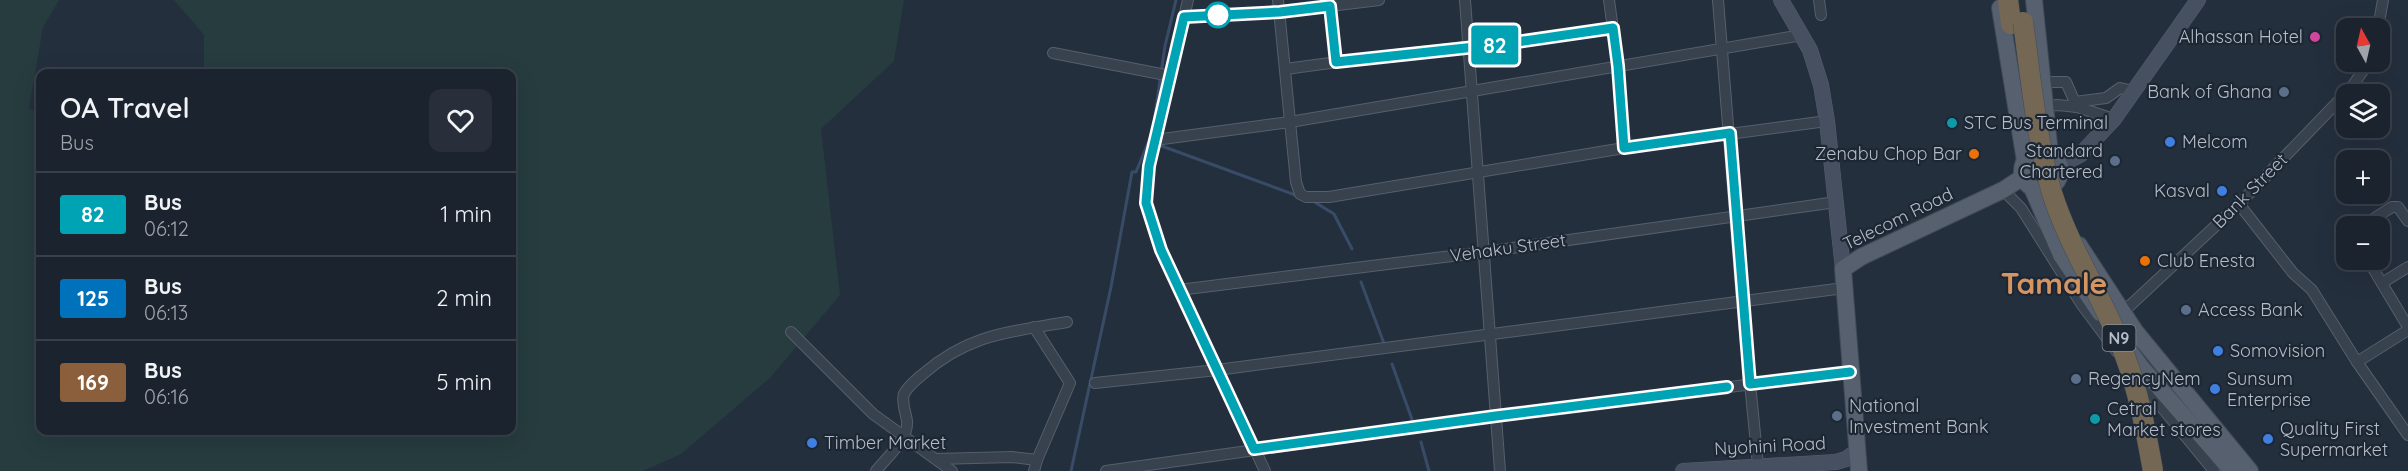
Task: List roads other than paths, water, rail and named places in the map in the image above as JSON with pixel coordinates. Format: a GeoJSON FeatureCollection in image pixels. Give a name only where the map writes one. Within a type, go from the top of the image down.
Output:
{"type":"FeatureCollection","features":[{"type":"Feature","properties":{"kind":"highway"},"geometry":{"type":"LineString","coordinates":[[2008,0],[2017,23],[2053,194],[2073,248],[2125,354],[2143,419],[2153,471]]}},
{"type":"Feature","properties":{"kind":"highway"},"geometry":{"type":"LineString","coordinates":[[2021,0],[2017,23],[2029,147],[2042,201],[2059,247],[2095,316],[2122,383],[2140,471]]}},
{"type":"Feature","properties":{"kind":"main road"},"geometry":{"type":"LineString","coordinates":[[1999,0],[2027,175],[2044,190],[2055,184],[2058,178],[2046,106],[2034,0]]}},
{"type":"Feature","properties":{"kind":"main road"},"geometry":{"type":"LineString","coordinates":[[2027,175],[2034,153],[2054,160]]}},
{"type":"Feature","properties":{"kind":"main road","name":"Telecom Road"},"geometry":{"type":"LineString","coordinates":[[1859,471],[1843,269],[1861,257],[2003,190],[2027,175]]}},
{"type":"Feature","properties":{"kind":"main road","name":"N9"},"geometry":{"type":"LineString","coordinates":[[2027,175],[2061,255],[2097,309],[2141,367],[2232,471]]}},
{"type":"Feature","properties":{"kind":"main road"},"geometry":{"type":"LineString","coordinates":[[2055,184],[2071,232],[2122,313],[2164,368],[2250,471]]}},
{"type":"Feature","properties":{"kind":"street"},"geometry":{"type":"LineString","coordinates":[[1188,0],[1149,166],[1146,203],[1154,232],[1179,290],[1265,471]]}},
{"type":"Feature","properties":{"kind":"street"},"geometry":{"type":"LineString","coordinates":[[1278,0],[1297,189],[1306,197],[1329,197],[1624,148],[1827,121]]}},
{"type":"Feature","properties":{"kind":"street"},"geometry":{"type":"LineString","coordinates":[[1184,17],[1280,12],[1379,0]]}},
{"type":"Feature","properties":{"kind":"street"},"geometry":{"type":"LineString","coordinates":[[1465,0],[1500,471]]}},
{"type":"Feature","properties":{"kind":"street"},"geometry":{"type":"LineString","coordinates":[[1609,0],[1618,66],[1624,148]]}},
{"type":"Feature","properties":{"kind":"street"},"geometry":{"type":"LineString","coordinates":[[1718,0],[1724,49],[1742,301],[1758,465]]}},
{"type":"Feature","properties":{"kind":"street"},"geometry":{"type":"LineString","coordinates":[[1781,0],[1802,35],[1815,63],[1827,121],[1843,269]]}},
{"type":"Feature","properties":{"kind":"street"},"geometry":{"type":"LineString","coordinates":[[1819,0],[1821,15]]}},
{"type":"Feature","properties":{"kind":"street"},"geometry":{"type":"LineString","coordinates":[[2054,160],[2080,155],[2114,119],[2198,0]]}},
{"type":"Feature","properties":{"kind":"street"},"geometry":{"type":"LineString","coordinates":[[2380,18],[2383,0]]}},
{"type":"Feature","properties":{"kind":"street"},"geometry":{"type":"LineString","coordinates":[[1330,6],[1336,62]]}},
{"type":"Feature","properties":{"kind":"street"},"geometry":{"type":"LineString","coordinates":[[1286,69],[1469,48],[1613,28]]}},
{"type":"Feature","properties":{"kind":"street"},"geometry":{"type":"LineString","coordinates":[[1155,140],[1290,122],[1802,35]]}},
{"type":"Feature","properties":{"kind":"street"},"geometry":{"type":"LineString","coordinates":[[1053,53],[1171,76]]}},
{"type":"Feature","properties":{"kind":"street","name":"Bank Street"},"geometry":{"type":"LineString","coordinates":[[2122,313],[2239,204],[2351,88],[2362,72]]}},
{"type":"Feature","properties":{"kind":"street"},"geometry":{"type":"LineString","coordinates":[[2043,82],[2066,82],[2076,105],[2114,119]]}},
{"type":"Feature","properties":{"kind":"street"},"geometry":{"type":"LineString","coordinates":[[2046,106],[2076,105],[2106,98],[2120,88],[2133,91]]}},
{"type":"Feature","properties":{"kind":"street"},"geometry":{"type":"LineString","coordinates":[[2003,190],[2021,208],[2082,305],[2128,366],[2214,471]]}},
{"type":"Feature","properties":{"kind":"street","name":"Vehaku Street"},"geometry":{"type":"LineString","coordinates":[[1179,290],[1484,252],[1836,202]]}},
{"type":"Feature","properties":{"kind":"street"},"geometry":{"type":"LineString","coordinates":[[2239,204],[2294,273],[2312,290],[2357,362],[2408,435]]}},
{"type":"Feature","properties":{"kind":"street"},"geometry":{"type":"LineString","coordinates":[[2378,216],[2392,207],[2403,204],[2408,221]]}},
{"type":"Feature","properties":{"kind":"street"},"geometry":{"type":"LineString","coordinates":[[2382,283],[2408,267]]}},
{"type":"Feature","properties":{"kind":"street"},"geometry":{"type":"LineString","coordinates":[[2357,362],[2408,328],[2374,270]]}},
{"type":"Feature","properties":{"kind":"street"},"geometry":{"type":"LineString","coordinates":[[1095,383],[1217,370],[1844,288]]}},
{"type":"Feature","properties":{"kind":"street"},"geometry":{"type":"LineString","coordinates":[[876,471],[903,437],[907,422],[903,401],[904,393],[938,362],[965,345],[980,339],[1067,322]]}},
{"type":"Feature","properties":{"kind":"street"},"geometry":{"type":"LineString","coordinates":[[936,459],[1012,457],[1036,465],[1070,383],[1034,327]]}},
{"type":"Feature","properties":{"kind":"street"},"geometry":{"type":"LineString","coordinates":[[791,332],[845,387],[903,437],[952,471]]}},
{"type":"Feature","properties":{"kind":"street"},"geometry":{"type":"LineString","coordinates":[[1106,471],[1496,416],[1850,372]]}},
{"type":"Feature","properties":{"kind":"street","name":"Nyohini Road"},"geometry":{"type":"LineString","coordinates":[[1683,471],[1758,465],[1841,466],[1857,451]]}},
{"type":"Feature","properties":{"kind":"waterway"},"geometry":{"type":"LineString","coordinates":[[1153,129],[1165,46],[1176,0]]}},
{"type":"Feature","properties":{"kind":"waterway"},"geometry":{"type":"LineString","coordinates":[[1071,471],[1111,287],[1132,172],[1136,172],[1150,138]]}},
{"type":"Feature","properties":{"kind":"waterway"},"geometry":{"type":"LineString","coordinates":[[1159,145],[1298,196]]}},
{"type":"Feature","properties":{"kind":"waterway"},"geometry":{"type":"LineString","coordinates":[[1313,201],[1334,214],[1352,249]]}},
{"type":"Feature","properties":{"kind":"waterway"},"geometry":{"type":"LineString","coordinates":[[1361,282],[1385,346]]}},
{"type":"Feature","properties":{"kind":"waterway"},"geometry":{"type":"LineString","coordinates":[[1392,364],[1414,425]]}},
{"type":"Feature","properties":{"kind":"waterway"},"geometry":{"type":"LineString","coordinates":[[1421,442],[1429,471]]}},
{"type":"Feature","properties":{"kind":"place","name":"Alhassan Hotel"},"geometry":{"type":"Point","coordinates":[2315,37]}},
{"type":"Feature","properties":{"kind":"place","name":"Bank of Ghana"},"geometry":{"type":"Point","coordinates":[2284,92]}},
{"type":"Feature","properties":{"kind":"place","name":"STC Bus Terminal"},"geometry":{"type":"Point","coordinates":[1952,123]}},
{"type":"Feature","properties":{"kind":"place","name":"Melcom"},"geometry":{"type":"Point","coordinates":[2170,142]}},
{"type":"Feature","properties":{"kind":"place","name":"Zenabu Chop Bar"},"geometry":{"type":"Point","coordinates":[1974,154]}},
{"type":"Feature","properties":{"kind":"place","name":"Standard Chartered"},"geometry":{"type":"Point","coordinates":[2115,161]}},
{"type":"Feature","properties":{"kind":"place","name":"Kasval"},"geometry":{"type":"Point","coordinates":[2222,191]}},
{"type":"Feature","properties":{"kind":"place","name":"Club Enesta"},"geometry":{"type":"Point","coordinates":[2145,261]}},
{"type":"Feature","properties":{"kind":"place","name":"Access Bank"},"geometry":{"type":"Point","coordinates":[2186,310]}},
{"type":"Feature","properties":{"kind":"place","name":"Somovision"},"geometry":{"type":"Point","coordinates":[2218,351]}},
{"type":"Feature","properties":{"kind":"place","name":"RegencyNem"},"geometry":{"type":"Point","coordinates":[2076,379]}},
{"type":"Feature","properties":{"kind":"place","name":"Sunsum Enterprise"},"geometry":{"type":"Point","coordinates":[2215,389]}},
{"type":"Feature","properties":{"kind":"place","name":"National Investment Bank"},"geometry":{"type":"Point","coordinates":[1837,416]}},
{"type":"Feature","properties":{"kind":"place","name":"Cetral Market stores"},"geometry":{"type":"Point","coordinates":[2095,419]}},
{"type":"Feature","properties":{"kind":"place","name":"Quality First Supermarket"},"geometry":{"type":"Point","coordinates":[2268,439]}},
{"type":"Feature","properties":{"kind":"place","name":"Timber Market"},"geometry":{"type":"Point","coordinates":[812,443]}},
{"type":"Feature","properties":{"kind":"district","name":"Tamale"},"geometry":{"type":"Point","coordinates":[2054,284]}}]}
